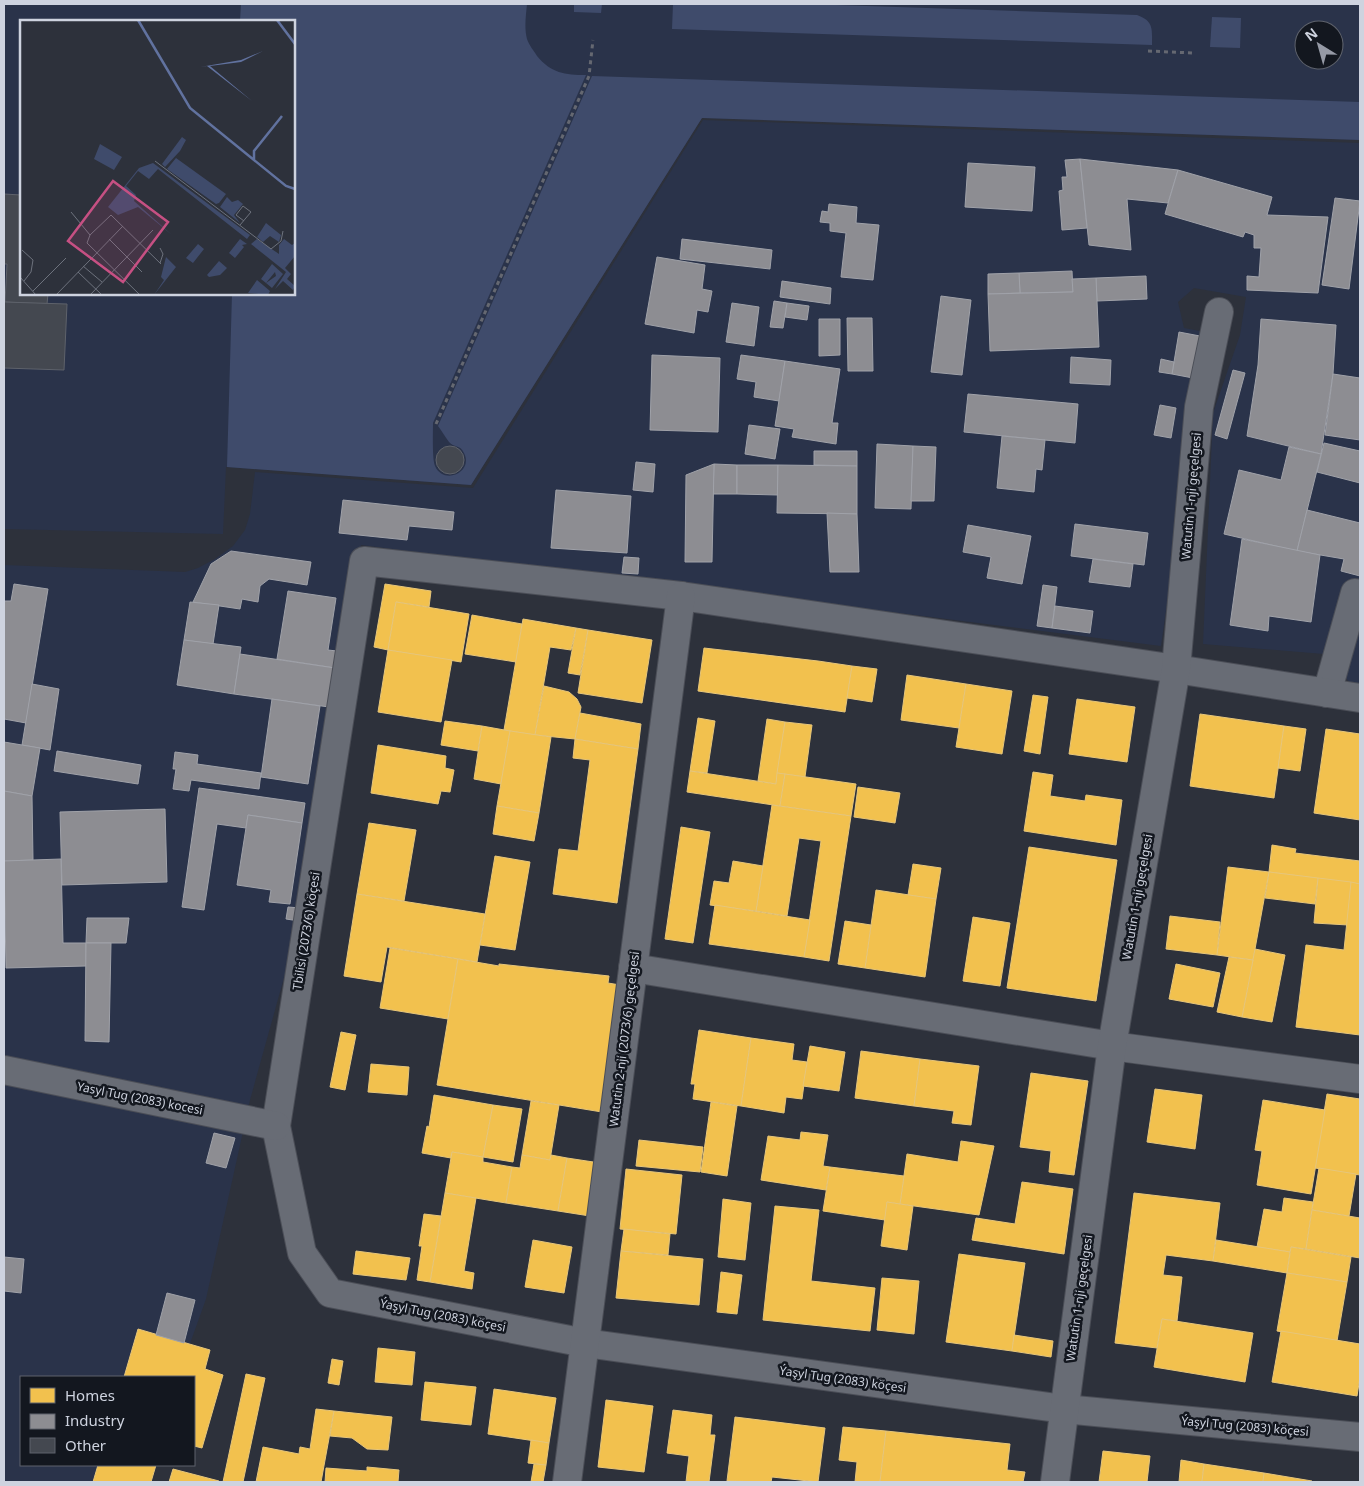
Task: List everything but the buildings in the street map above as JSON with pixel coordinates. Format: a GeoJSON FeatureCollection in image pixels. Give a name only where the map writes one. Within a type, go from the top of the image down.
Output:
{"type":"FeatureCollection","features":[{"type":"Feature","properties":{"kind":"street","name":"Watutin 1-nji geçelgesi"},"geometry":{"type":"LineString","coordinates":[[1055,1482],[1112,1046],[1176,669],[1199,407],[1219,312]]}},
{"type":"Feature","properties":{"kind":"street","name":"Tbilisi (2073/6) köçesi"},"geometry":{"type":"LineString","coordinates":[[330,1293],[302,1253],[276,1126],[364,561],[681,596]]}},
{"type":"Feature","properties":{"kind":"street"},"geometry":{"type":"LineString","coordinates":[[1327,693],[1356,593]]}},
{"type":"Feature","properties":{"kind":"street"},"geometry":{"type":"LineString","coordinates":[[681,596],[1360,698]]}},
{"type":"Feature","properties":{"kind":"street","name":"Watutin 2-nji (2073/6) geçelgesi"},"geometry":{"type":"LineString","coordinates":[[567,1482],[681,596]]}},
{"type":"Feature","properties":{"kind":"street"},"geometry":{"type":"LineString","coordinates":[[633,968],[1112,1046],[1360,1079]]}},
{"type":"Feature","properties":{"kind":"street","name":"Yasyl Tug (2083) kocesi"},"geometry":{"type":"LineString","coordinates":[[4,1070],[276,1126]]}},
{"type":"Feature","properties":{"kind":"street","name":"Ýaşyl Tug (2083) köçesi"},"geometry":{"type":"LineString","coordinates":[[330,1293],[585,1343],[1064,1409],[1360,1438]]}},
{"type":"Feature","properties":{"kind":"path"},"geometry":{"type":"LineString","coordinates":[[436,424],[589,76],[593,40]]}},
{"type":"Feature","properties":{"kind":"path"},"geometry":{"type":"LineString","coordinates":[[1148,51],[1193,53]]}},
{"type":"Feature","properties":{"kind":"shaded area"},"geometry":{"type":"Polygon","coordinates":[[[4,4],[1360,4],[1360,140],[702,118],[471,485],[226,467],[223,534],[4,529],[4,4]]]}},
{"type":"Feature","properties":{"kind":"shaded area"},"geometry":{"type":"Polygon","coordinates":[[[241,4],[527,4],[526,35],[537,56],[542,62],[559,72],[586,75],[433,423],[435,466],[439,472],[451,476],[462,471],[466,460],[462,450],[449,442],[438,426],[592,76],[1360,102],[1360,140],[702,118],[471,485],[227,467],[232,295],[295,295],[295,20],[240,20],[241,4]]]}},
{"type":"Feature","properties":{"kind":"shaded area"},"geometry":{"type":"Polygon","coordinates":[[[574,4],[602,4],[601,13],[574,12],[574,4]]]}},
{"type":"Feature","properties":{"kind":"shaded area"},"geometry":{"type":"Polygon","coordinates":[[[673,4],[806,4],[1137,15],[1147,20],[1151,26],[1152,45],[672,29],[673,4]]]}},
{"type":"Feature","properties":{"kind":"shaded area"},"geometry":{"type":"Polygon","coordinates":[[[1212,17],[1241,18],[1240,48],[1210,47],[1212,17]]]}},
{"type":"Feature","properties":{"kind":"shaded area"},"geometry":{"type":"Polygon","coordinates":[[[703,120],[1360,143],[1360,689],[1354,687],[1324,654],[1203,644],[1213,413],[1240,335],[1246,297],[1194,288],[1178,302],[1184,328],[1205,332],[1161,646],[361,545],[290,956],[250,1100],[206,1299],[178,1376],[20,1376],[20,1466],[148,1466],[142,1482],[4,1482],[4,565],[185,572],[198,568],[233,546],[245,530],[250,514],[255,472],[473,488],[703,120]]]}}]}
